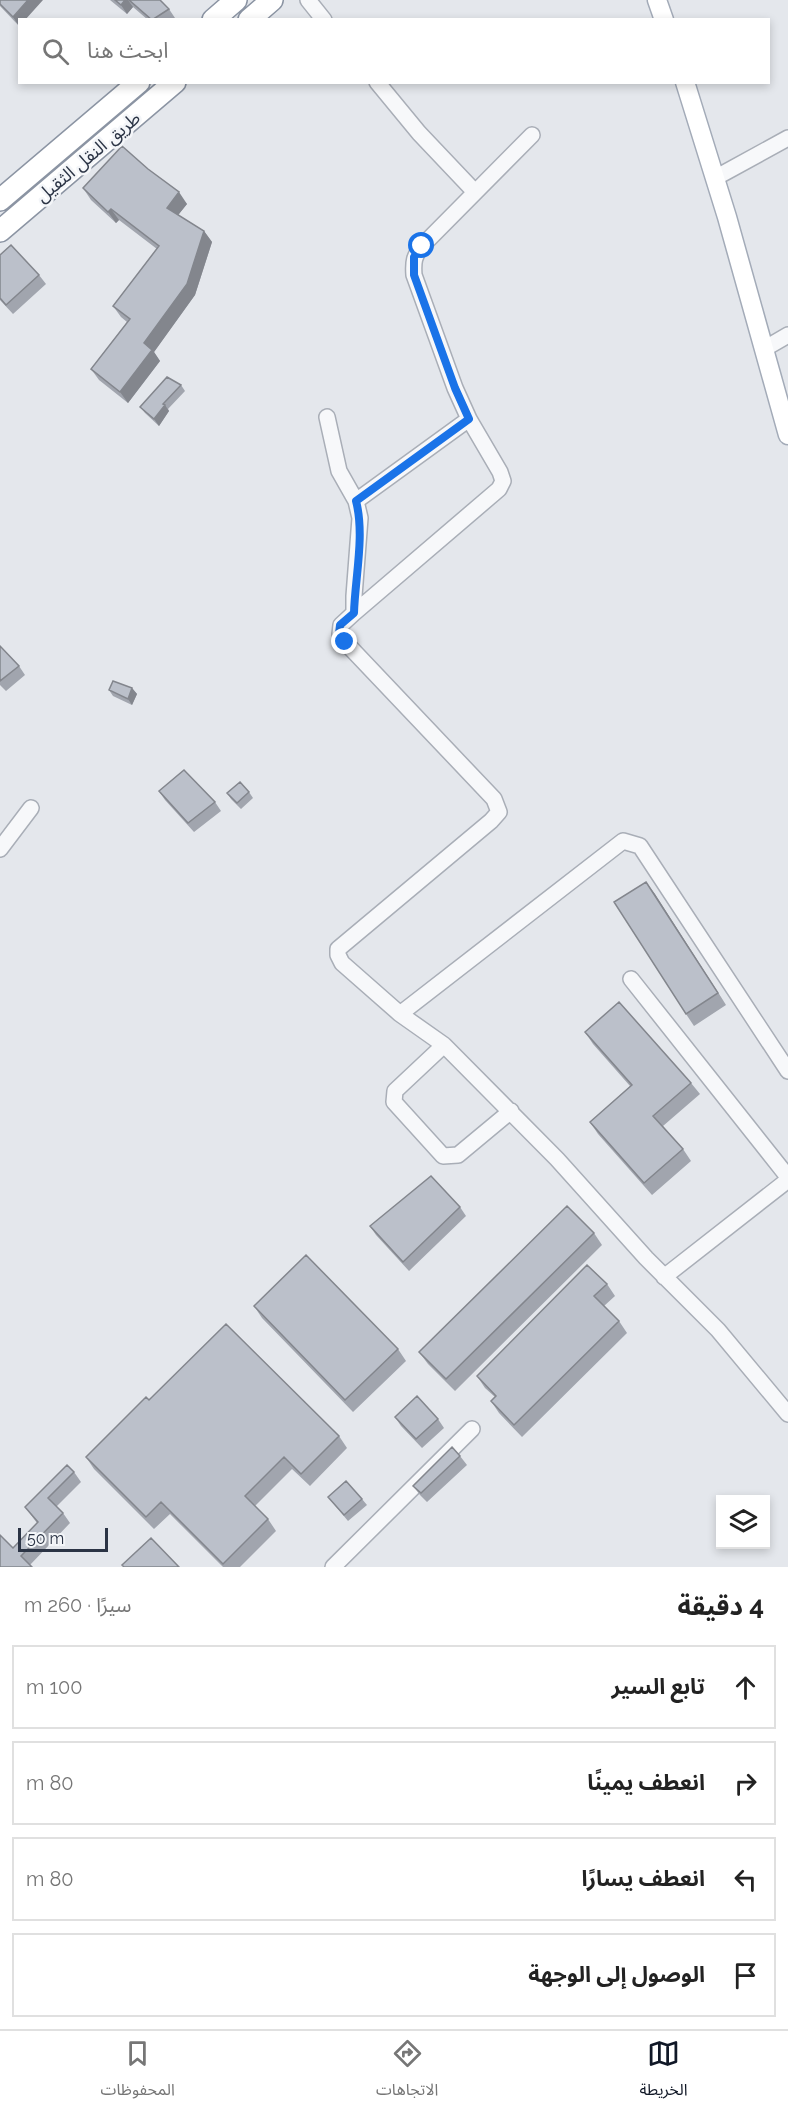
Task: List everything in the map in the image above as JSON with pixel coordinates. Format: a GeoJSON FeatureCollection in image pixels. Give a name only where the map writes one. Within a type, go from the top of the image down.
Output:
{"type":"FeatureCollection","features":[{"type":"Feature","properties":{"kind":"highway"},"geometry":{"type":"LineString","coordinates":[[215,18],[236,0]]}},
{"type":"Feature","properties":{"kind":"highway"},"geometry":{"type":"LineString","coordinates":[[251,18],[272,0]]}},
{"type":"Feature","properties":{"kind":"highway","name":"طريق النقل الثقيل"},"geometry":{"type":"LineString","coordinates":[[0,200],[137,84]]}},
{"type":"Feature","properties":{"kind":"highway","name":"طريق النقل الثقيل"},"geometry":{"type":"LineString","coordinates":[[0,231],[173,84]]}},
{"type":"Feature","properties":{"kind":"main road"},"geometry":{"type":"LineString","coordinates":[[686,84],[716,178],[788,435]]}},
{"type":"Feature","properties":{"kind":"street"},"geometry":{"type":"LineString","coordinates":[[308,0],[322,18]]}},
{"type":"Feature","properties":{"kind":"street"},"geometry":{"type":"LineString","coordinates":[[379,84],[419,133],[474,191]]}},
{"type":"Feature","properties":{"kind":"street"},"geometry":{"type":"LineString","coordinates":[[532,135],[422,246],[414,257],[413,265],[414,275],[455,388],[469,419],[501,472],[503,481],[499,489],[340,625],[339,634],[494,799],[499,812],[338,949],[338,955],[342,963],[400,1014],[444,1045],[511,1112],[664,1277],[718,1330],[788,1414]]}},
{"type":"Feature","properties":{"kind":"street"},"geometry":{"type":"LineString","coordinates":[[716,178],[788,138]]}},
{"type":"Feature","properties":{"kind":"street"},"geometry":{"type":"LineString","coordinates":[[764,349],[788,335]]}},
{"type":"Feature","properties":{"kind":"street"},"geometry":{"type":"LineString","coordinates":[[327,417],[339,471],[356,501],[360,518],[354,613]]}},
{"type":"Feature","properties":{"kind":"street"},"geometry":{"type":"LineString","coordinates":[[356,501],[469,419]]}},
{"type":"Feature","properties":{"kind":"street"},"geometry":{"type":"LineString","coordinates":[[0,849],[31,808]]}},
{"type":"Feature","properties":{"kind":"street"},"geometry":{"type":"LineString","coordinates":[[400,1014],[623,841],[632,842],[639,846],[788,1071]]}},
{"type":"Feature","properties":{"kind":"street"},"geometry":{"type":"LineString","coordinates":[[631,979],[788,1178],[664,1277]]}},
{"type":"Feature","properties":{"kind":"street"},"geometry":{"type":"LineString","coordinates":[[444,1045],[395,1091],[394,1102],[443,1156],[458,1155],[511,1112]]}},
{"type":"Feature","properties":{"kind":"street"},"geometry":{"type":"LineString","coordinates":[[333,1567],[472,1429]]}},
{"type":"Feature","properties":{"kind":"building"},"geometry":{"type":"Polygon","coordinates":[[[0,0],[28,0],[13,17],[0,4],[0,0]]]}},
{"type":"Feature","properties":{"kind":"building"},"geometry":{"type":"Polygon","coordinates":[[[115,0],[125,0],[121,5],[115,0]]]}},
{"type":"Feature","properties":{"kind":"building"},"geometry":{"type":"Polygon","coordinates":[[[129,0],[160,0],[169,9],[155,18],[150,18],[129,0]]]}},
{"type":"Feature","properties":{"kind":"building"},"geometry":{"type":"Polygon","coordinates":[[[122,146],[179,192],[167,208],[204,231],[187,284],[144,343],[152,350],[120,392],[91,369],[130,319],[113,306],[159,246],[111,209],[108,212],[83,188],[122,146]]]}},
{"type":"Feature","properties":{"kind":"building"},"geometry":{"type":"Polygon","coordinates":[[[11,245],[39,275],[6,305],[0,298],[0,255],[11,245]]]}},
{"type":"Feature","properties":{"kind":"building"},"geometry":{"type":"Polygon","coordinates":[[[167,377],[181,385],[163,404],[165,405],[154,419],[140,407],[167,377]]]}},
{"type":"Feature","properties":{"kind":"building"},"geometry":{"type":"Polygon","coordinates":[[[0,646],[19,666],[0,681],[0,646]]]}},
{"type":"Feature","properties":{"kind":"building"},"geometry":{"type":"Polygon","coordinates":[[[113,681],[132,688],[128,699],[109,690],[113,681]]]}},
{"type":"Feature","properties":{"kind":"building"},"geometry":{"type":"Polygon","coordinates":[[[184,770],[215,802],[188,823],[159,791],[184,770]]]}},
{"type":"Feature","properties":{"kind":"building"},"geometry":{"type":"Polygon","coordinates":[[[240,782],[249,792],[237,803],[227,793],[240,782]]]}},
{"type":"Feature","properties":{"kind":"building"},"geometry":{"type":"Polygon","coordinates":[[[646,882],[718,993],[686,1014],[614,902],[646,882]]]}},
{"type":"Feature","properties":{"kind":"building"},"geometry":{"type":"Polygon","coordinates":[[[619,1002],[691,1083],[653,1116],[683,1149],[644,1183],[590,1122],[632,1085],[585,1032],[619,1002]]]}},
{"type":"Feature","properties":{"kind":"building"},"geometry":{"type":"Polygon","coordinates":[[[431,1176],[460,1207],[403,1262],[370,1226],[431,1176]]]}},
{"type":"Feature","properties":{"kind":"building"},"geometry":{"type":"Polygon","coordinates":[[[567,1206],[594,1233],[446,1379],[419,1352],[567,1206]]]}},
{"type":"Feature","properties":{"kind":"building"},"geometry":{"type":"Polygon","coordinates":[[[306,1255],[398,1349],[345,1400],[254,1306],[306,1255]]]}},
{"type":"Feature","properties":{"kind":"building"},"geometry":{"type":"Polygon","coordinates":[[[587,1265],[607,1284],[594,1296],[619,1321],[514,1425],[491,1401],[496,1396],[477,1376],[587,1265]]]}},
{"type":"Feature","properties":{"kind":"building"},"geometry":{"type":"Polygon","coordinates":[[[226,1324],[339,1436],[301,1474],[284,1457],[245,1496],[268,1519],[223,1564],[161,1502],[146,1517],[86,1457],[146,1397],[149,1400],[226,1324]]]}},
{"type":"Feature","properties":{"kind":"building"},"geometry":{"type":"Polygon","coordinates":[[[417,1396],[438,1419],[416,1439],[395,1417],[417,1396]]]}},
{"type":"Feature","properties":{"kind":"building"},"geometry":{"type":"Polygon","coordinates":[[[452,1447],[460,1456],[421,1493],[413,1486],[452,1447]]]}},
{"type":"Feature","properties":{"kind":"building"},"geometry":{"type":"Polygon","coordinates":[[[67,1465],[74,1472],[48,1498],[63,1513],[21,1556],[32,1567],[0,1567],[0,1535],[13,1548],[38,1522],[25,1507],[67,1465]]]}},
{"type":"Feature","properties":{"kind":"building"},"geometry":{"type":"Polygon","coordinates":[[[346,1481],[362,1499],[344,1515],[328,1497],[346,1481]]]}},
{"type":"Feature","properties":{"kind":"building"},"geometry":{"type":"Polygon","coordinates":[[[151,1538],[179,1567],[124,1567],[122,1565],[151,1538]]]}},
{"type":"Feature","properties":{"kind":"route"},"geometry":{"type":"LineString","coordinates":[[345,642],[339,634],[340,625],[354,613],[360,518],[356,501],[469,419],[455,388],[414,275],[414,257],[422,246]]}}]}
